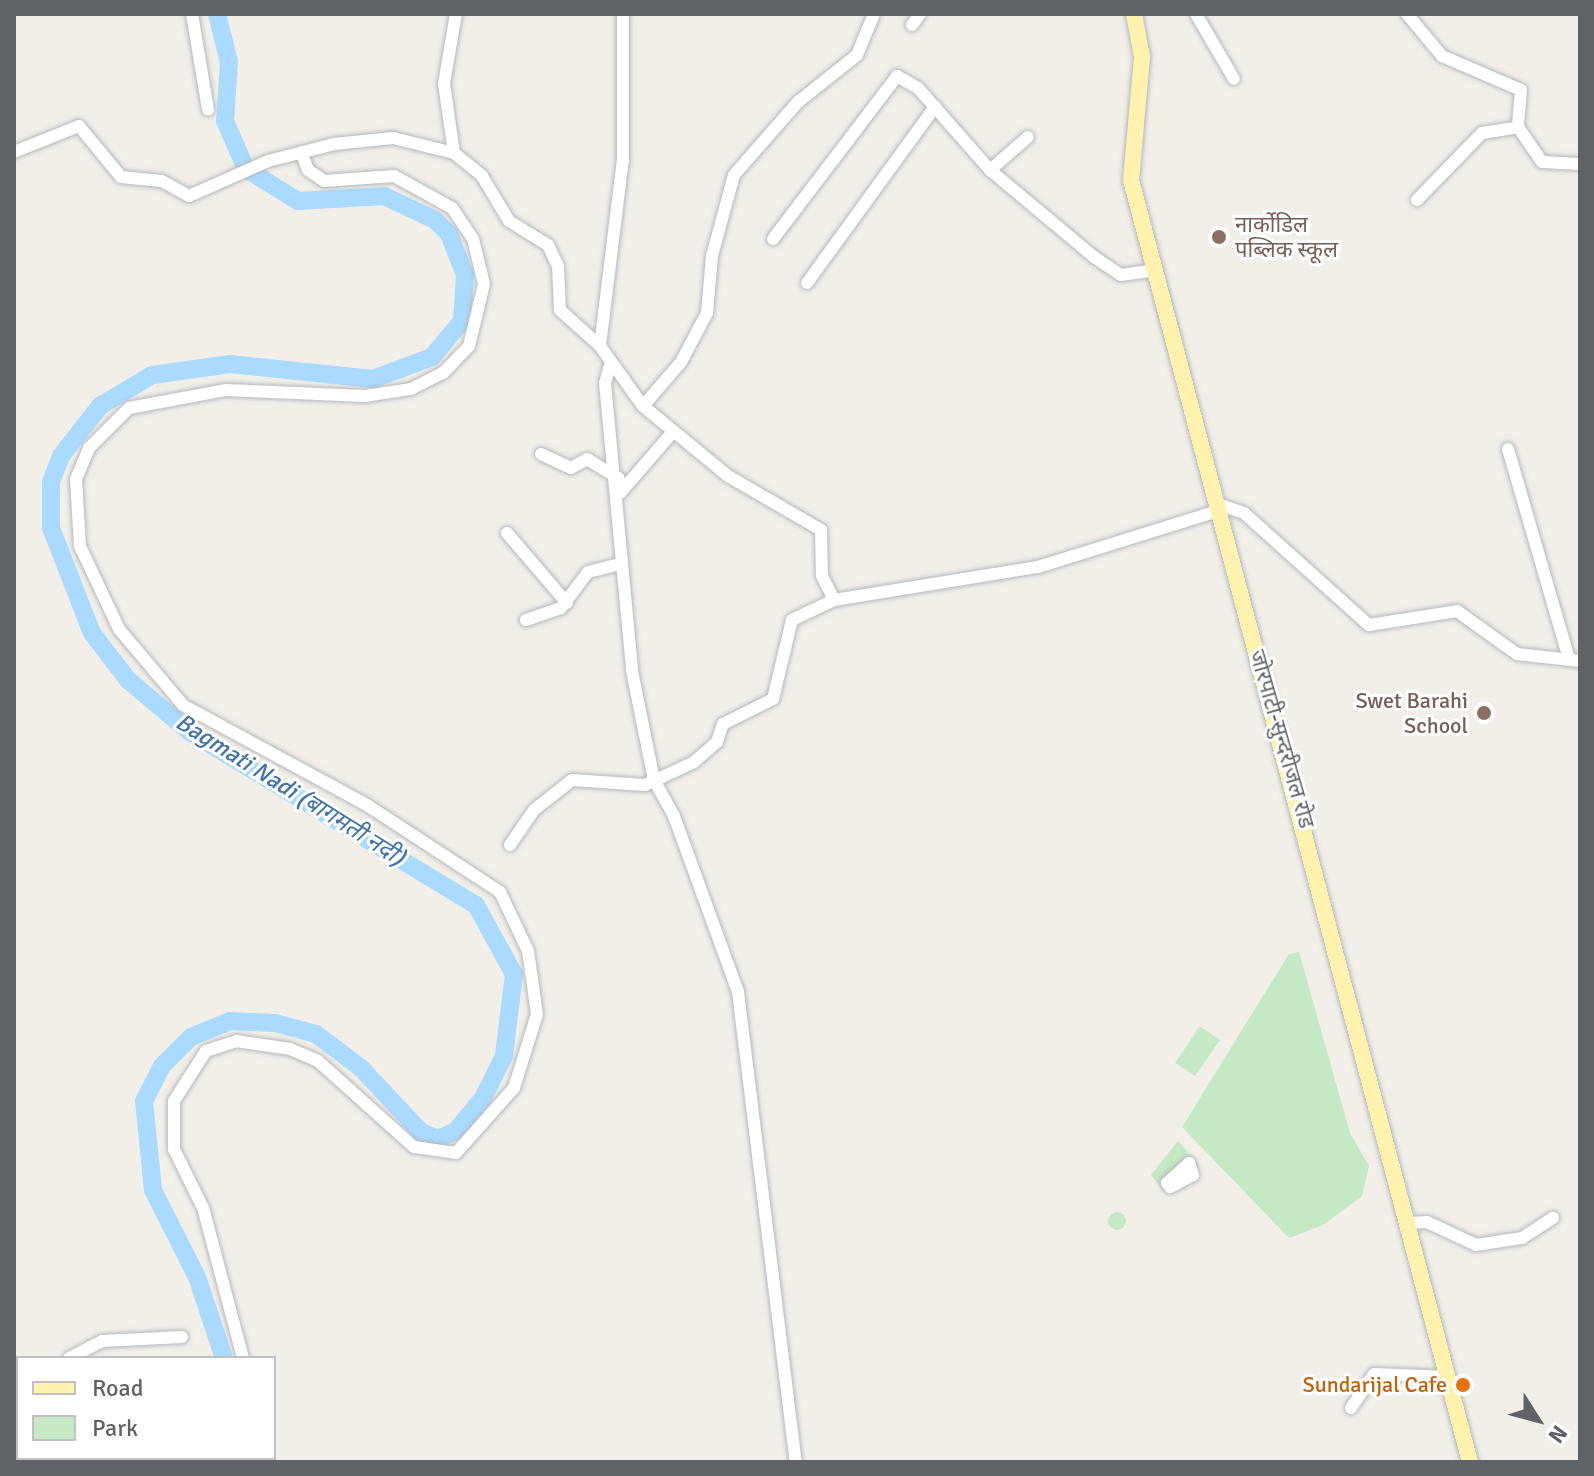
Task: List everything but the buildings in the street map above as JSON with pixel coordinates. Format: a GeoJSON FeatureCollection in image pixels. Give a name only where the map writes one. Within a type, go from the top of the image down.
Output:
{"type":"FeatureCollection","features":[{"type":"Feature","properties":{"kind":"main road","name":"जोरपाटी-सुन्दरीजल रोड"},"geometry":{"type":"LineString","coordinates":[[1134,14],[1142,57],[1130,126],[1131,180],[1470,1462]]}},
{"type":"Feature","properties":{"kind":"street"},"geometry":{"type":"LineString","coordinates":[[192,14],[208,110]]}},
{"type":"Feature","properties":{"kind":"street"},"geometry":{"type":"LineString","coordinates":[[454,153],[444,84],[456,14]]}},
{"type":"Feature","properties":{"kind":"street"},"geometry":{"type":"LineString","coordinates":[[600,346],[623,159],[623,14]]}},
{"type":"Feature","properties":{"kind":"street"},"geometry":{"type":"LineString","coordinates":[[643,406],[681,362],[707,313],[712,256],[734,175],[798,102],[857,55],[874,14]]}},
{"type":"Feature","properties":{"kind":"street"},"geometry":{"type":"LineString","coordinates":[[1196,14],[1234,79]]}},
{"type":"Feature","properties":{"kind":"street"},"geometry":{"type":"LineString","coordinates":[[1407,14],[1442,56],[1521,90],[1518,127],[1542,162],[1580,164]]}},
{"type":"Feature","properties":{"kind":"street"},"geometry":{"type":"LineString","coordinates":[[773,239],[892,77],[912,83],[990,170],[1121,275],[1155,270]]}},
{"type":"Feature","properties":{"kind":"street"},"geometry":{"type":"LineString","coordinates":[[807,283],[935,107]]}},
{"type":"Feature","properties":{"kind":"street"},"geometry":{"type":"LineString","coordinates":[[14,152],[79,126],[121,177],[162,181],[189,196],[268,161],[301,152],[393,138],[454,153],[482,176],[509,221],[548,245],[558,266],[560,310],[600,346],[643,406],[672,433],[821,530],[822,576],[834,600]]}},
{"type":"Feature","properties":{"kind":"street"},"geometry":{"type":"LineString","coordinates":[[1417,200],[1482,133],[1518,127]]}},
{"type":"Feature","properties":{"kind":"street"},"geometry":{"type":"LineString","coordinates":[[990,170],[1028,137]]}},
{"type":"Feature","properties":{"kind":"street"},"geometry":{"type":"LineString","coordinates":[[242,1356],[203,1208],[174,1149],[174,1101],[206,1051],[236,1041],[290,1049],[318,1061],[414,1147],[456,1153],[514,1088],[537,1014],[528,951],[500,892],[367,805],[183,705],[119,629],[80,546],[76,479],[89,448],[129,408],[226,390],[365,396],[411,389],[443,373],[469,346],[484,284],[473,239],[452,208],[394,176],[324,181],[308,170],[301,152]]}},
{"type":"Feature","properties":{"kind":"street"},"geometry":{"type":"LineString","coordinates":[[611,362],[605,383],[619,478],[620,564],[632,671],[655,783],[674,816],[738,992],[796,1462]]}},
{"type":"Feature","properties":{"kind":"street"},"geometry":{"type":"LineString","coordinates":[[620,493],[672,433]]}},
{"type":"Feature","properties":{"kind":"street"},"geometry":{"type":"LineString","coordinates":[[510,845],[534,810],[572,780],[655,783],[717,742],[723,724],[773,699],[792,620],[834,600],[1038,567],[1217,507],[1244,513],[1369,625],[1457,611],[1517,654],[1574,658],[1508,449]]}},
{"type":"Feature","properties":{"kind":"street"},"geometry":{"type":"LineString","coordinates":[[541,454],[571,468],[587,459],[619,478]]}},
{"type":"Feature","properties":{"kind":"street"},"geometry":{"type":"LineString","coordinates":[[507,533],[567,603]]}},
{"type":"Feature","properties":{"kind":"street"},"geometry":{"type":"LineString","coordinates":[[526,620],[567,603],[588,572],[620,564]]}},
{"type":"Feature","properties":{"kind":"street"},"geometry":{"type":"LineString","coordinates":[[1409,1223],[1427,1222],[1476,1245],[1522,1238],[1553,1218]]}},
{"type":"Feature","properties":{"kind":"street"},"geometry":{"type":"LineString","coordinates":[[73,1356],[102,1341],[182,1337]]}},
{"type":"Feature","properties":{"kind":"street"},"geometry":{"type":"LineString","coordinates":[[1351,1408],[1374,1374],[1449,1377]]}},
{"type":"Feature","properties":{"kind":"green space"},"geometry":{"type":"Polygon","coordinates":[[[1299,952],[1350,1133],[1369,1166],[1362,1196],[1323,1225],[1289,1238],[1182,1127],[1289,954],[1299,952]]]}},
{"type":"Feature","properties":{"kind":"green space"},"geometry":{"type":"Polygon","coordinates":[[[1200,1026],[1220,1040],[1195,1076],[1175,1063],[1200,1026]]]}},
{"type":"Feature","properties":{"kind":"green space"},"geometry":{"type":"Polygon","coordinates":[[[1178,1141],[1198,1164],[1165,1192],[1151,1175],[1178,1141]]]}},
{"type":"Feature","properties":{"kind":"green space"},"geometry":{"type":"Polygon","coordinates":[[[1113,1212],[1121,1212],[1126,1221],[1124,1228],[1113,1230],[1108,1225],[1108,1217],[1113,1212]]]}},
{"type":"Feature","properties":{"kind":"waterway","name":"Bagmati Nadi (बागमती नदी)"},"geometry":{"type":"LineString","coordinates":[[217,14],[229,62],[225,121],[246,169],[298,201],[384,196],[435,220],[449,234],[465,275],[462,321],[432,357],[373,379],[230,364],[152,375],[100,406],[61,456],[51,482],[51,528],[92,633],[128,680],[190,732],[476,905],[514,974],[504,1056],[483,1098],[456,1131],[438,1139],[421,1132],[361,1068],[316,1034],[275,1023],[230,1021],[191,1037],[162,1066],[144,1101],[153,1190],[197,1277],[223,1356]]}},
{"type":"Feature","properties":{"kind":"place","name":"नार्कोडिल पब्लिक स्कूल"},"geometry":{"type":"Point","coordinates":[1219,237]}},
{"type":"Feature","properties":{"kind":"place","name":"Swet Barahi School"},"geometry":{"type":"Point","coordinates":[1484,713]}},
{"type":"Feature","properties":{"kind":"place","name":"Sundarijal Cafe"},"geometry":{"type":"Point","coordinates":[1463,1385]}}]}
